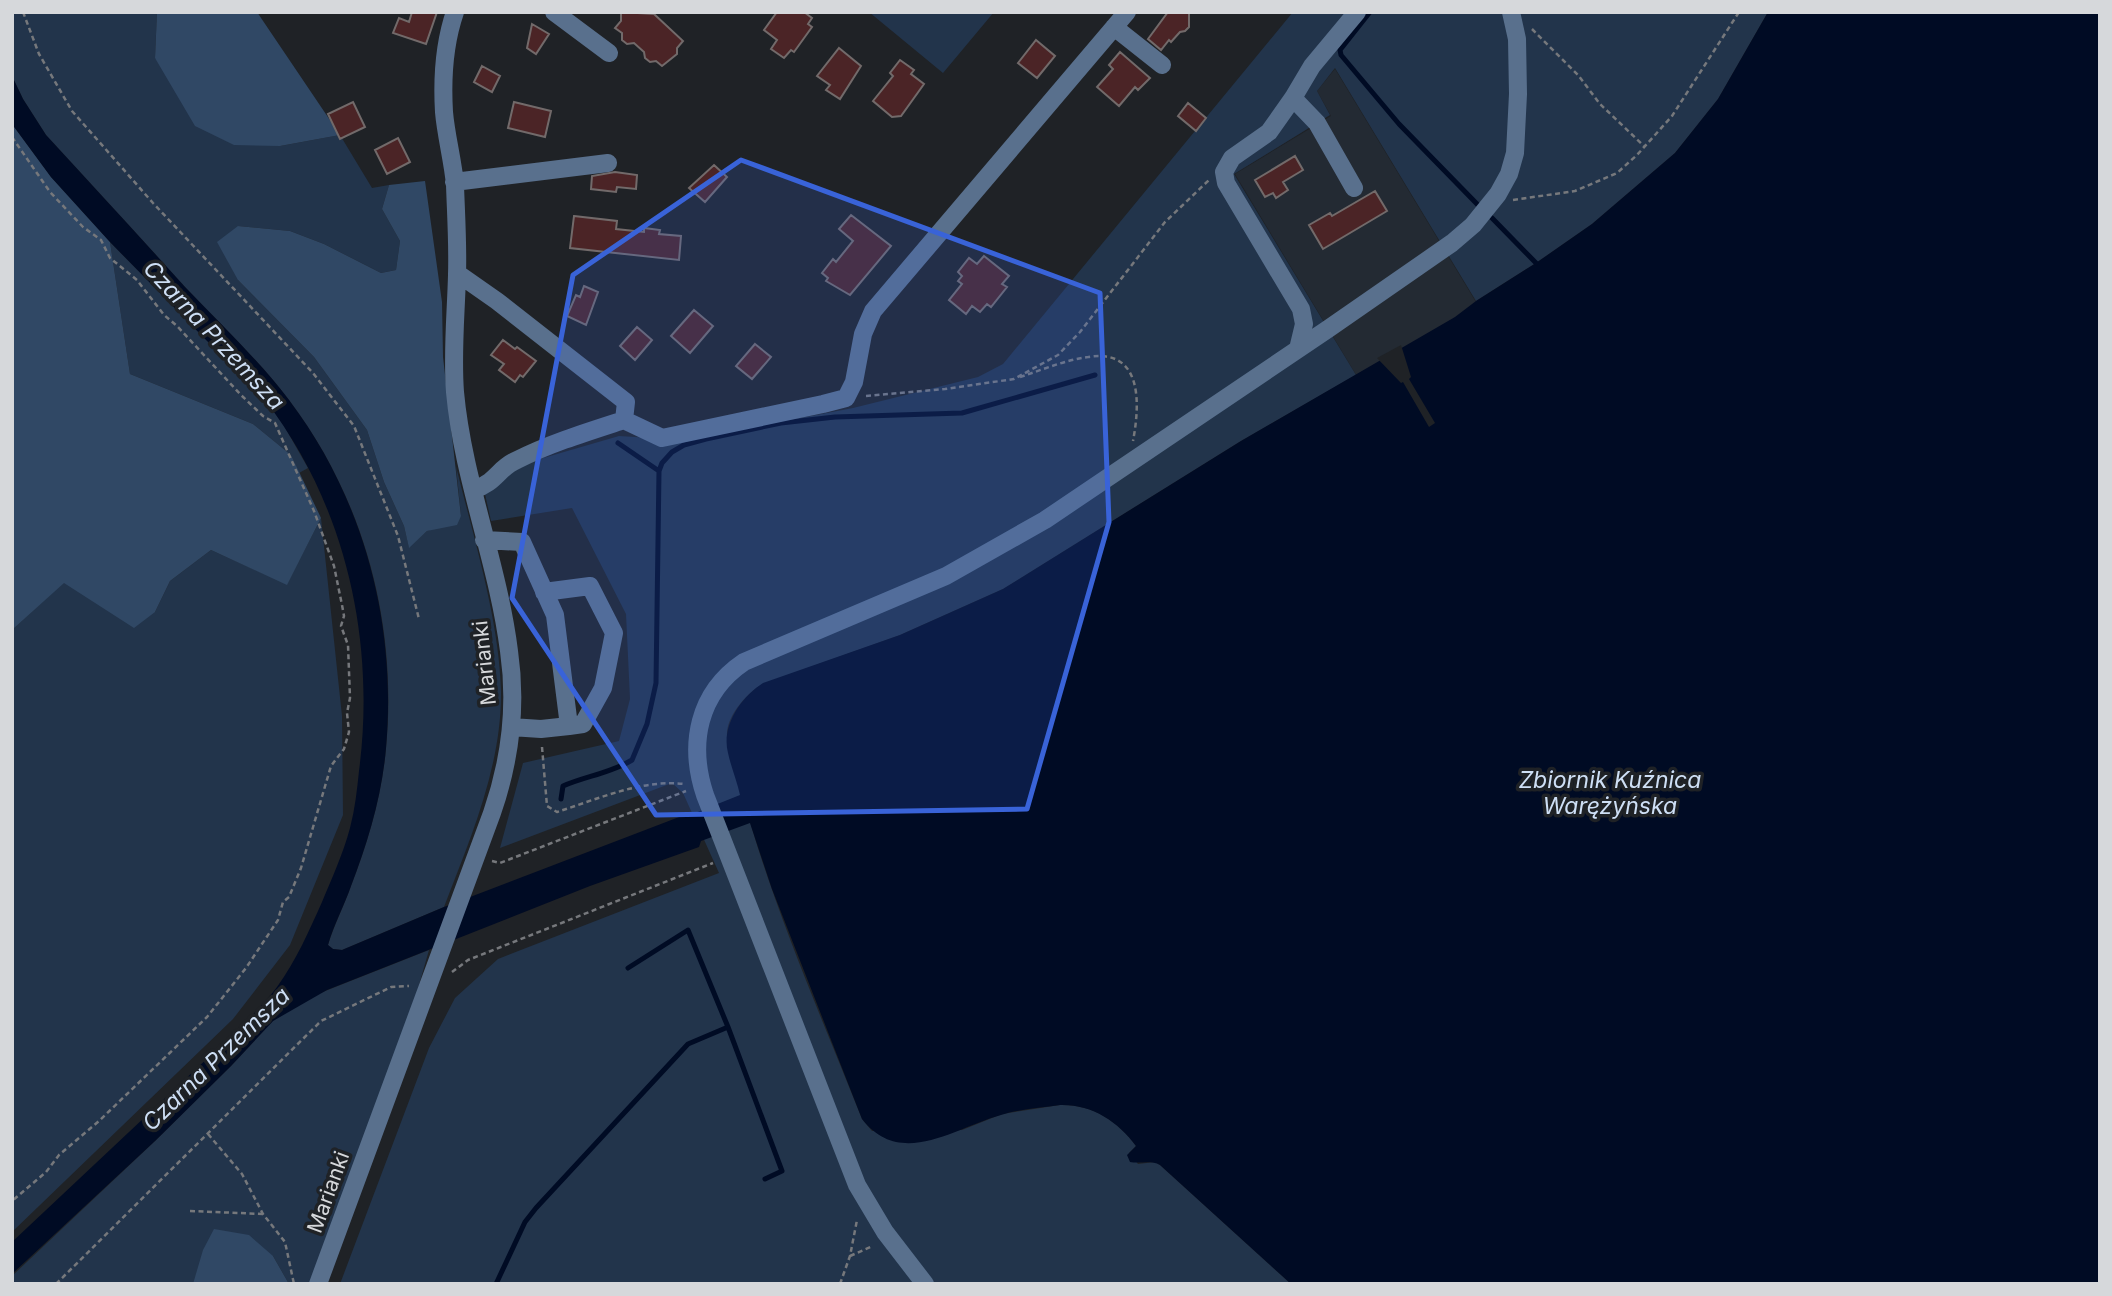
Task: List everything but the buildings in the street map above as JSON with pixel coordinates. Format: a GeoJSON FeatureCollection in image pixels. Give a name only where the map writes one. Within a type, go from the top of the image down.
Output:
{"type":"FeatureCollection","features":[{"type":"Feature","properties":{"kind":"street","name":"Marianki"},"geometry":{"type":"LineString","coordinates":[[318,1284],[497,799],[511,727],[510,653],[473,489],[455,391],[453,340],[457,273],[454,182],[444,113],[443,81],[455,12]]}},
{"type":"Feature","properties":{"kind":"street"},"geometry":{"type":"LineString","coordinates":[[554,12],[609,53]]}},
{"type":"Feature","properties":{"kind":"street"},"geometry":{"type":"LineString","coordinates":[[473,489],[487,485],[513,461],[562,440],[624,420],[662,438],[846,398],[854,382],[863,334],[873,311],[1127,12]]}},
{"type":"Feature","properties":{"kind":"street"},"geometry":{"type":"LineString","coordinates":[[1298,349],[1304,324],[1301,309],[1226,183],[1226,168],[1232,158],[1269,132],[1312,66],[1357,12]]}},
{"type":"Feature","properties":{"kind":"street"},"geometry":{"type":"LineString","coordinates":[[925,1284],[890,1239],[864,1199],[706,796],[697,761],[698,728],[714,691],[734,668],[763,652],[863,613],[960,569],[1045,520],[1298,349],[1473,225],[1494,199],[1509,174],[1515,153],[1517,39],[1511,12]]}},
{"type":"Feature","properties":{"kind":"street"},"geometry":{"type":"LineString","coordinates":[[1114,27],[1162,65]]}},
{"type":"Feature","properties":{"kind":"street"},"geometry":{"type":"LineString","coordinates":[[1293,98],[1317,123],[1354,188]]}},
{"type":"Feature","properties":{"kind":"street"},"geometry":{"type":"LineString","coordinates":[[454,182],[608,163]]}},
{"type":"Feature","properties":{"kind":"street"},"geometry":{"type":"LineString","coordinates":[[457,273],[626,402],[624,420]]}},
{"type":"Feature","properties":{"kind":"street"},"geometry":{"type":"LineString","coordinates":[[484,540],[522,542],[555,615],[569,726]]}},
{"type":"Feature","properties":{"kind":"street"},"geometry":{"type":"LineString","coordinates":[[511,727],[541,729],[583,724],[603,688],[614,633],[590,586],[544,592]]}},
{"type":"Feature","properties":{"kind":"path"},"geometry":{"type":"LineString","coordinates":[[23,12],[38,54],[72,111],[153,203],[313,373],[354,426],[398,536],[419,619]]}},
{"type":"Feature","properties":{"kind":"path"},"geometry":{"type":"LineString","coordinates":[[1494,199],[1517,200],[1575,191],[1617,173],[1672,116],[1739,12]]}},
{"type":"Feature","properties":{"kind":"path"},"geometry":{"type":"LineString","coordinates":[[1528,25],[1578,75],[1600,104],[1645,147]]}},
{"type":"Feature","properties":{"kind":"path"},"geometry":{"type":"LineString","coordinates":[[12,137],[50,192],[83,227],[101,240],[110,258],[137,280],[164,315],[241,395],[263,416],[275,423],[314,511],[334,566],[344,616],[341,626],[348,645],[350,698],[347,713],[349,732],[344,749],[331,766],[302,868],[289,897],[283,902],[278,920],[246,968],[207,1017],[12,1201]]}},
{"type":"Feature","properties":{"kind":"path"},"geometry":{"type":"LineString","coordinates":[[1014,379],[1058,355],[1080,332],[1165,222],[1216,173],[1226,168]]}},
{"type":"Feature","properties":{"kind":"path"},"geometry":{"type":"LineString","coordinates":[[846,398],[945,389],[1014,379],[1088,357],[1102,356],[1125,364],[1131,372],[1137,391],[1137,421],[1128,464]]}},
{"type":"Feature","properties":{"kind":"path"},"geometry":{"type":"LineString","coordinates":[[486,859],[500,863],[691,789],[687,785],[665,782],[633,788],[557,812],[547,806],[541,729]]}},
{"type":"Feature","properties":{"kind":"path"},"geometry":{"type":"LineString","coordinates":[[447,976],[468,960],[698,870],[727,851]]}},
{"type":"Feature","properties":{"kind":"path"},"geometry":{"type":"LineString","coordinates":[[56,1284],[321,1021],[391,987],[404,985],[427,990]]}},
{"type":"Feature","properties":{"kind":"path"},"geometry":{"type":"LineString","coordinates":[[208,1134],[242,1174],[263,1214],[285,1242],[294,1284]]}},
{"type":"Feature","properties":{"kind":"path"},"geometry":{"type":"LineString","coordinates":[[840,1284],[850,1256],[859,1204],[864,1199]]}},
{"type":"Feature","properties":{"kind":"path"},"geometry":{"type":"LineString","coordinates":[[190,1211],[263,1214]]}},
{"type":"Feature","properties":{"kind":"path"},"geometry":{"type":"LineString","coordinates":[[850,1256],[890,1239]]}},
{"type":"Feature","properties":{"kind":"highlighted area"},"geometry":{"type":"Polygon","coordinates":[[[741,160],[1100,293],[1109,522],[1027,809],[656,815],[512,598],[573,275],[741,160]]]}},
{"type":"Feature","properties":{"kind":"shaded area"},"geometry":{"type":"Polygon","coordinates":[[[12,12],[157,12],[155,58],[280,146],[340,135],[372,188],[389,185],[382,209],[400,241],[396,270],[381,273],[324,244],[290,231],[238,226],[238,280],[314,357],[367,430],[384,482],[404,526],[409,547],[427,531],[461,516],[456,466],[496,635],[501,691],[496,747],[483,802],[444,907],[342,950],[328,945],[373,818],[384,766],[388,702],[380,610],[356,521],[315,438],[277,385],[46,135],[12,76],[12,12]]]}},
{"type":"Feature","properties":{"kind":"shaded area"},"geometry":{"type":"Polygon","coordinates":[[[157,12],[257,12],[340,135],[280,146],[234,145],[195,126],[155,58],[157,12]]]}},
{"type":"Feature","properties":{"kind":"shaded area"},"geometry":{"type":"Polygon","coordinates":[[[869,12],[994,12],[943,73],[869,12]]]}},
{"type":"Feature","properties":{"kind":"shaded area"},"geometry":{"type":"Polygon","coordinates":[[[1293,12],[1768,12],[1718,99],[1675,153],[1592,224],[1476,301],[1335,68],[1317,91],[1330,115],[1234,174],[1356,375],[1241,441],[1003,589],[900,635],[763,684],[740,704],[731,718],[727,733],[753,832],[781,915],[862,1119],[872,1131],[962,1130],[1002,1114],[1060,1105],[1083,1107],[1103,1116],[1121,1129],[1136,1146],[1129,1153],[1138,1164],[1155,1162],[1160,1165],[1291,1284],[340,1284],[429,1048],[455,998],[498,959],[719,873],[683,793],[672,783],[500,848],[523,763],[619,741],[630,699],[626,614],[572,508],[491,521],[481,476],[619,436],[684,440],[853,408],[978,377],[1003,364],[1293,12]]]}},
{"type":"Feature","properties":{"kind":"shaded area"},"geometry":{"type":"Polygon","coordinates":[[[1335,69],[1517,370],[1399,446],[1235,174],[1331,116],[1317,91],[1335,69]]]}},
{"type":"Feature","properties":{"kind":"shaded area"},"geometry":{"type":"Polygon","coordinates":[[[12,124],[51,177],[110,242],[130,374],[253,424],[291,455],[321,518],[287,585],[211,550],[170,581],[155,612],[134,628],[64,583],[12,630],[12,124]]]}},
{"type":"Feature","properties":{"kind":"shaded area"},"geometry":{"type":"Polygon","coordinates":[[[425,181],[442,302],[443,357],[461,516],[457,525],[427,531],[409,548],[404,526],[384,482],[367,430],[314,357],[238,280],[217,242],[238,226],[290,231],[324,244],[381,273],[396,270],[400,241],[382,209],[389,185],[425,181]]]}},
{"type":"Feature","properties":{"kind":"shaded area"},"geometry":{"type":"Polygon","coordinates":[[[110,242],[265,400],[283,424],[308,468],[299,473],[291,455],[253,424],[130,374],[110,242]]]}},
{"type":"Feature","properties":{"kind":"shaded area"},"geometry":{"type":"Polygon","coordinates":[[[321,518],[342,716],[343,815],[290,945],[233,1019],[12,1232],[12,630],[64,582],[155,612],[170,581],[211,550],[287,584],[321,518]]]}},
{"type":"Feature","properties":{"kind":"shaded area"},"geometry":{"type":"Polygon","coordinates":[[[429,950],[413,1006],[310,1284],[289,1284],[273,1256],[195,1280],[193,1284],[12,1284],[12,1276],[155,1141],[273,1021],[310,997],[429,950]]]}},
{"type":"Feature","properties":{"kind":"shaded area"},"geometry":{"type":"Polygon","coordinates":[[[214,1229],[249,1235],[273,1256],[289,1284],[193,1284],[203,1250],[214,1229]]]}},
{"type":"Feature","properties":{"kind":"water","name":"Zbiornik Kuźnica Warężyńska"},"geometry":{"type":"Polygon","coordinates":[[[1768,12],[2100,12],[2100,1284],[1291,1284],[1160,1165],[1130,1162],[1127,1155],[1136,1146],[1129,1137],[1103,1116],[1082,1107],[1060,1105],[1023,1110],[928,1141],[894,1141],[877,1134],[862,1119],[772,889],[750,823],[701,841],[699,847],[590,886],[327,990],[273,1021],[155,1141],[12,1274],[12,1242],[246,1022],[284,977],[312,924],[352,821],[363,722],[363,673],[349,576],[335,529],[316,484],[293,441],[265,400],[110,242],[51,177],[12,124],[12,76],[46,135],[252,356],[289,400],[315,438],[356,521],[380,610],[388,702],[384,766],[373,818],[328,945],[342,950],[444,907],[740,795],[728,753],[727,733],[740,704],[755,689],[763,683],[900,635],[1003,589],[1241,441],[1455,317],[1536,263],[1592,224],[1675,153],[1718,99],[1768,12]]]}},
{"type":"Feature","properties":{"kind":"pier"},"geometry":{"type":"Polygon","coordinates":[[[1401,345],[1411,377],[1409,379],[1435,423],[1429,427],[1403,382],[1377,358],[1401,345]]]}},
{"type":"Feature","properties":{"kind":"waterway"},"geometry":{"type":"LineString","coordinates":[[1370,12],[1340,50],[1341,55],[1399,124],[1478,205]]}},
{"type":"Feature","properties":{"kind":"waterway"},"geometry":{"type":"LineString","coordinates":[[1492,218],[1536,263]]}},
{"type":"Feature","properties":{"kind":"waterway"},"geometry":{"type":"LineString","coordinates":[[561,799],[563,786],[632,760],[647,724],[656,683],[659,471],[672,452],[684,445],[706,439],[781,423],[835,417],[962,413],[1095,375]]}},
{"type":"Feature","properties":{"kind":"waterway"},"geometry":{"type":"LineString","coordinates":[[618,443],[659,471]]}},
{"type":"Feature","properties":{"kind":"waterway"},"geometry":{"type":"LineString","coordinates":[[496,1284],[525,1222],[536,1208],[688,1044],[728,1027],[688,930],[628,968]]}},
{"type":"Feature","properties":{"kind":"waterway"},"geometry":{"type":"LineString","coordinates":[[728,1027],[782,1171],[765,1179]]}},
{"type":"Feature","properties":{"kind":"water label","name":"Czarna Przemsza"},"geometry":{"type":"Point","coordinates":[214,335]}},
{"type":"Feature","properties":{"kind":"water label","name":"Czarna Przemsza"},"geometry":{"type":"Point","coordinates":[216,1059]}}]}
